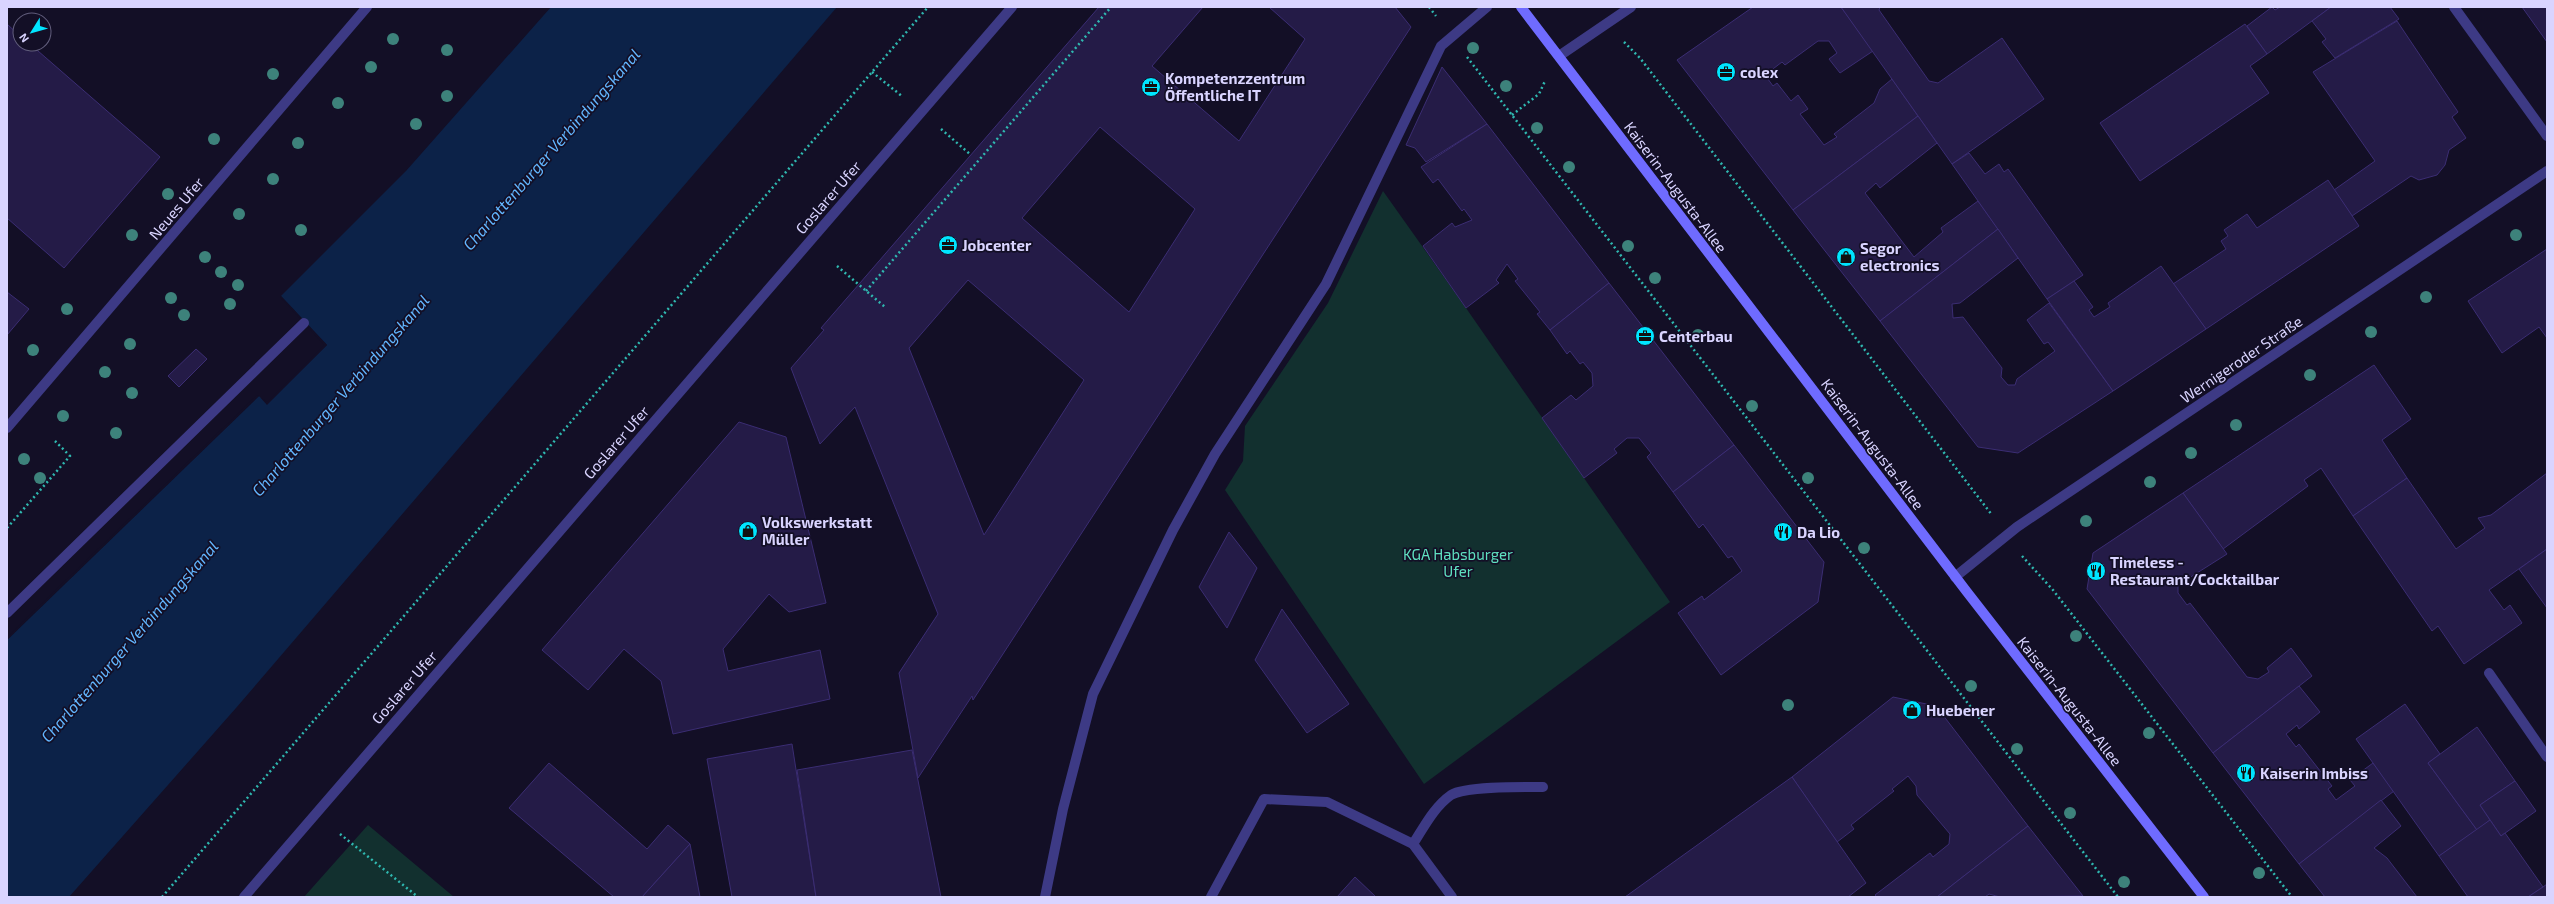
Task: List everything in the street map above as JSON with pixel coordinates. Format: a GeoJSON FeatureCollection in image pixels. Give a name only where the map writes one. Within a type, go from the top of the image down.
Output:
{"type":"FeatureCollection","features":[{"type":"Feature","properties":{"kind":"main road","name":"Kaiserin-Augusta-Allee"},"geometry":{"type":"LineString","coordinates":[[1521,7],[1955,577],[2204,897]]}},
{"type":"Feature","properties":{"kind":"street","name":"Neues Ufer"},"geometry":{"type":"LineString","coordinates":[[7,428],[367,7]]}},
{"type":"Feature","properties":{"kind":"street","name":"Goslarer Ufer"},"geometry":{"type":"LineString","coordinates":[[244,897],[1012,7]]}},
{"type":"Feature","properties":{"kind":"street"},"geometry":{"type":"LineString","coordinates":[[1045,897],[1063,809],[1096,687],[1173,530],[1215,454],[1326,284],[1441,46],[1487,7]]}},
{"type":"Feature","properties":{"kind":"street"},"geometry":{"type":"LineString","coordinates":[[1559,56],[1631,7]]}},
{"type":"Feature","properties":{"kind":"street"},"geometry":{"type":"LineString","coordinates":[[2454,7],[2547,136]]}},
{"type":"Feature","properties":{"kind":"street","name":"Wernigeroder Straße"},"geometry":{"type":"LineString","coordinates":[[1955,577],[2017,527],[2547,171]]}},
{"type":"Feature","properties":{"kind":"street"},"geometry":{"type":"LineString","coordinates":[[7,613],[304,323]]}},
{"type":"Feature","properties":{"kind":"street"},"geometry":{"type":"LineString","coordinates":[[2489,674],[2547,756]]}},
{"type":"Feature","properties":{"kind":"street"},"geometry":{"type":"LineString","coordinates":[[1414,844],[1435,810],[1452,794],[1478,790],[1543,786]]}},
{"type":"Feature","properties":{"kind":"street"},"geometry":{"type":"LineString","coordinates":[[1212,897],[1264,799],[1327,802],[1414,844],[1452,897]]}},
{"type":"Feature","properties":{"kind":"path"},"geometry":{"type":"LineString","coordinates":[[162,897],[928,7]]}},
{"type":"Feature","properties":{"kind":"path"},"geometry":{"type":"LineString","coordinates":[[866,291],[1111,7]]}},
{"type":"Feature","properties":{"kind":"path"},"geometry":{"type":"LineString","coordinates":[[1429,7],[2118,897]]}},
{"type":"Feature","properties":{"kind":"path"},"geometry":{"type":"LineString","coordinates":[[1640,58],[1984,504]]}},
{"type":"Feature","properties":{"kind":"path"},"geometry":{"type":"LineString","coordinates":[[872,72],[906,100]]}},
{"type":"Feature","properties":{"kind":"path"},"geometry":{"type":"LineString","coordinates":[[1512,115],[1539,94]]}},
{"type":"Feature","properties":{"kind":"path"},"geometry":{"type":"LineString","coordinates":[[938,126],[971,154]]}},
{"type":"Feature","properties":{"kind":"path"},"geometry":{"type":"LineString","coordinates":[[837,266],[885,307]]}},
{"type":"Feature","properties":{"kind":"path"},"geometry":{"type":"LineString","coordinates":[[7,528],[70,456],[55,442]]}},
{"type":"Feature","properties":{"kind":"path"},"geometry":{"type":"LineString","coordinates":[[2030,566],[2053,590],[2292,897]]}},
{"type":"Feature","properties":{"kind":"path"},"geometry":{"type":"LineString","coordinates":[[340,834],[418,897]]}},
{"type":"Feature","properties":{"kind":"green space","name":"KGA Habsburger Ufer"},"geometry":{"type":"Polygon","coordinates":[[[1383,191],[1670,602],[1424,784],[1225,490],[1243,461],[1245,426],[1328,303],[1383,191]]]}},
{"type":"Feature","properties":{"kind":"green space"},"geometry":{"type":"Polygon","coordinates":[[[368,825],[454,897],[304,897],[368,825]]]}},
{"type":"Feature","properties":{"kind":"water","name":"Charlottenburger Verbindungskanal"},"geometry":{"type":"Polygon","coordinates":[[[551,7],[837,7],[236,708],[69,897],[7,897],[7,640],[259,396],[267,404],[327,345],[281,296],[406,171],[551,7]]]}},
{"type":"Feature","properties":{"kind":"pier"},"geometry":{"type":"Polygon","coordinates":[[[281,296],[327,345],[267,405],[260,397],[267,402],[324,345],[280,297],[281,296]]]}},
{"type":"Feature","properties":{"kind":"pier"},"geometry":{"type":"Polygon","coordinates":[[[257,395],[259,396],[7,640],[7,637],[257,395]]]}},
{"type":"Feature","properties":{"kind":"building"},"geometry":{"type":"Polygon","coordinates":[[[1099,7],[1203,7],[1152,66],[1239,141],[1305,39],[1269,7],[1395,7],[1411,27],[973,700],[972,696],[918,778],[899,673],[938,614],[855,407],[820,444],[791,368],[824,330],[821,328],[1099,7]],[[1100,127],[1022,218],[1129,312],[1195,209],[1100,127]],[[968,280],[909,348],[984,535],[1084,380],[968,280]]]}},
{"type":"Feature","properties":{"kind":"building"},"geometry":{"type":"Polygon","coordinates":[[[1753,7],[1841,7],[1873,51],[1840,73],[1829,59],[1837,53],[1829,41],[1818,41],[1785,65],[1782,62],[1765,75],[1773,86],[1777,83],[1791,101],[1798,95],[1808,109],[1800,114],[1824,145],[1837,137],[1834,134],[1874,103],[1880,89],[1892,79],[1918,116],[1793,210],[1677,60],[1753,7]]]}},
{"type":"Feature","properties":{"kind":"building"},"geometry":{"type":"Polygon","coordinates":[[[1841,7],[1880,7],[1879,10],[1929,81],[1938,83],[2002,38],[2044,99],[1952,164],[1841,7]]]}},
{"type":"Feature","properties":{"kind":"building"},"geometry":{"type":"Polygon","coordinates":[[[2272,7],[2275,10],[2280,7],[2331,7],[2267,54],[2247,26],[2272,7]]]}},
{"type":"Feature","properties":{"kind":"building"},"geometry":{"type":"Polygon","coordinates":[[[2331,7],[2390,7],[2399,19],[2335,58],[2322,42],[2326,39],[2312,21],[2331,7]]]}},
{"type":"Feature","properties":{"kind":"building"},"geometry":{"type":"Polygon","coordinates":[[[2522,7],[2547,7],[2547,42],[2522,7]]]}},
{"type":"Feature","properties":{"kind":"building"},"geometry":{"type":"Polygon","coordinates":[[[2397,21],[2458,112],[2452,117],[2466,138],[2449,150],[2445,165],[2437,175],[2419,180],[2411,176],[2352,216],[2334,190],[2375,161],[2313,72],[2397,21]]]}},
{"type":"Feature","properties":{"kind":"building"},"geometry":{"type":"Polygon","coordinates":[[[7,24],[12,29],[12,52],[39,52],[160,157],[64,268],[7,218],[7,24]]]}},
{"type":"Feature","properties":{"kind":"building"},"geometry":{"type":"Polygon","coordinates":[[[2245,24],[2267,54],[2250,66],[2269,93],[2140,181],[2100,123],[2245,24]]]}},
{"type":"Feature","properties":{"kind":"building"},"geometry":{"type":"Polygon","coordinates":[[[1442,67],[1487,124],[1426,162],[1415,148],[1406,145],[1442,67]]]}},
{"type":"Feature","properties":{"kind":"building"},"geometry":{"type":"Polygon","coordinates":[[[1918,116],[1937,143],[1880,188],[1876,183],[1865,193],[1914,257],[1943,232],[1941,228],[1978,201],[1998,229],[1880,321],[1793,210],[1918,116]]]}},
{"type":"Feature","properties":{"kind":"building"},"geometry":{"type":"Polygon","coordinates":[[[1487,124],[1609,283],[1550,330],[1537,314],[1540,312],[1515,281],[1518,279],[1507,264],[1496,280],[1499,283],[1466,308],[1423,246],[1452,223],[1455,227],[1472,220],[1464,209],[1462,211],[1438,179],[1433,183],[1421,167],[1487,124]]]}},
{"type":"Feature","properties":{"kind":"building"},"geometry":{"type":"Polygon","coordinates":[[[1969,153],[1985,174],[1999,164],[2004,172],[2008,169],[2083,275],[2047,299],[1952,164],[1969,153]]]}},
{"type":"Feature","properties":{"kind":"building"},"geometry":{"type":"Polygon","coordinates":[[[2328,180],[2359,226],[2206,329],[2173,284],[2226,249],[2221,241],[2228,236],[2224,230],[2247,214],[2257,228],[2328,180]]]}},
{"type":"Feature","properties":{"kind":"building"},"geometry":{"type":"Polygon","coordinates":[[[1998,229],[2018,258],[1960,303],[1952,304],[1953,318],[1963,317],[2002,368],[2001,377],[2008,385],[2015,385],[2017,379],[2055,351],[2048,342],[2044,344],[2027,320],[2049,303],[2113,391],[2018,453],[1978,447],[1880,321],[1998,229]]]}},
{"type":"Feature","properties":{"kind":"building"},"geometry":{"type":"Polygon","coordinates":[[[2547,249],[2547,338],[2539,327],[2502,353],[2468,301],[2547,249]]]}},
{"type":"Feature","properties":{"kind":"building"},"geometry":{"type":"Polygon","coordinates":[[[2161,266],[2206,329],[2113,391],[2047,299],[2074,281],[2093,307],[2089,310],[2094,317],[2110,307],[2108,303],[2161,266]]]}},
{"type":"Feature","properties":{"kind":"building"},"geometry":{"type":"Polygon","coordinates":[[[1609,283],[1734,445],[1673,492],[1647,457],[1651,453],[1639,438],[1627,438],[1614,449],[1617,453],[1584,478],[1542,418],[1571,395],[1576,400],[1593,386],[1592,373],[1583,362],[1580,364],[1570,351],[1567,354],[1550,330],[1609,283]]]}},
{"type":"Feature","properties":{"kind":"building"},"geometry":{"type":"Polygon","coordinates":[[[7,292],[29,309],[7,335],[7,292]]]}},
{"type":"Feature","properties":{"kind":"building"},"geometry":{"type":"Polygon","coordinates":[[[196,349],[207,359],[179,387],[168,376],[196,349]]]}},
{"type":"Feature","properties":{"kind":"building"},"geometry":{"type":"Polygon","coordinates":[[[2374,365],[2411,419],[2382,440],[2407,478],[2353,516],[2321,468],[2304,480],[2308,486],[2223,549],[2183,493],[2374,365]]]}},
{"type":"Feature","properties":{"kind":"building"},"geometry":{"type":"Polygon","coordinates":[[[739,422],[786,437],[826,603],[789,612],[769,594],[723,649],[728,671],[820,650],[830,699],[673,734],[661,681],[624,649],[588,690],[542,650],[739,422]]]}},
{"type":"Feature","properties":{"kind":"building"},"geometry":{"type":"Polygon","coordinates":[[[1734,445],[1824,562],[1818,602],[1721,675],[1678,613],[1702,596],[1704,600],[1742,571],[1732,556],[1728,558],[1703,524],[1699,528],[1673,492],[1734,445]]]}},
{"type":"Feature","properties":{"kind":"building"},"geometry":{"type":"Polygon","coordinates":[[[2547,473],[2547,549],[2489,590],[2504,610],[2510,605],[2522,623],[2464,664],[2438,626],[2432,631],[2353,516],[2407,478],[2456,549],[2485,528],[2478,518],[2491,515],[2547,473]]]}},
{"type":"Feature","properties":{"kind":"building"},"geometry":{"type":"Polygon","coordinates":[[[2183,493],[2227,554],[2178,585],[2178,593],[2187,605],[2190,603],[2247,677],[2258,679],[2269,672],[2267,668],[2291,648],[2312,676],[2213,753],[2087,589],[2093,553],[2183,493]]]}},
{"type":"Feature","properties":{"kind":"building"},"geometry":{"type":"Polygon","coordinates":[[[1229,532],[1257,568],[1227,628],[1199,587],[1229,532]]]}},
{"type":"Feature","properties":{"kind":"building"},"geometry":{"type":"Polygon","coordinates":[[[2547,549],[2547,608],[2519,569],[2547,549]]]}},
{"type":"Feature","properties":{"kind":"building"},"geometry":{"type":"Polygon","coordinates":[[[1282,609],[1349,704],[1307,733],[1255,660],[1282,609]]]}},
{"type":"Feature","properties":{"kind":"building"},"geometry":{"type":"Polygon","coordinates":[[[2299,686],[2320,712],[2299,729],[2297,725],[2286,734],[2296,747],[2299,744],[2332,786],[2328,789],[2336,800],[2355,786],[2350,780],[2373,763],[2394,791],[2299,864],[2213,753],[2299,686]]]}},
{"type":"Feature","properties":{"kind":"building"},"geometry":{"type":"Polygon","coordinates":[[[1893,697],[1936,706],[2028,826],[1937,897],[1877,897],[1875,895],[1930,853],[1933,857],[1949,844],[1950,834],[1917,795],[1916,786],[1908,776],[1892,789],[1894,791],[1851,825],[1854,829],[1837,842],[1792,777],[1893,697]]]}},
{"type":"Feature","properties":{"kind":"building"},"geometry":{"type":"Polygon","coordinates":[[[2405,704],[2440,754],[2428,763],[2477,830],[2439,856],[2356,739],[2405,704]]]}},
{"type":"Feature","properties":{"kind":"building"},"geometry":{"type":"Polygon","coordinates":[[[2477,727],[2515,781],[2480,805],[2490,820],[2477,830],[2428,763],[2477,727]]]}},
{"type":"Feature","properties":{"kind":"building"},"geometry":{"type":"Polygon","coordinates":[[[792,744],[816,897],[732,897],[707,759],[792,744]]]}},
{"type":"Feature","properties":{"kind":"building"},"geometry":{"type":"Polygon","coordinates":[[[912,750],[941,897],[816,897],[797,770],[912,750]]]}},
{"type":"Feature","properties":{"kind":"building"},"geometry":{"type":"Polygon","coordinates":[[[549,763],[647,849],[668,825],[690,844],[642,897],[614,897],[509,808],[549,763]]]}},
{"type":"Feature","properties":{"kind":"building"},"geometry":{"type":"Polygon","coordinates":[[[1792,777],[1866,883],[1848,897],[1625,897],[1792,777]]]}},
{"type":"Feature","properties":{"kind":"building"},"geometry":{"type":"Polygon","coordinates":[[[2515,781],[2536,811],[2501,836],[2480,805],[2515,781]]]}},
{"type":"Feature","properties":{"kind":"building"},"geometry":{"type":"Polygon","coordinates":[[[2381,800],[2401,826],[2374,848],[2387,858],[2417,897],[2325,897],[2299,864],[2381,800]]]}},
{"type":"Feature","properties":{"kind":"building"},"geometry":{"type":"Polygon","coordinates":[[[2490,820],[2501,836],[2505,833],[2543,887],[2528,897],[2468,897],[2439,856],[2490,820]]]}},
{"type":"Feature","properties":{"kind":"building"},"geometry":{"type":"Polygon","coordinates":[[[2028,826],[2083,896],[2000,897],[1989,894],[1985,897],[1937,897],[2028,826]]]}},
{"type":"Feature","properties":{"kind":"building"},"geometry":{"type":"Polygon","coordinates":[[[690,844],[700,897],[642,897],[690,844]]]}},
{"type":"Feature","properties":{"kind":"building"},"geometry":{"type":"Polygon","coordinates":[[[1355,877],[1376,897],[1337,897],[1355,877]]]}},
{"type":"Feature","properties":{"kind":"building"},"geometry":{"type":"Polygon","coordinates":[[[2547,884],[2547,897],[2528,897],[2543,887],[2547,884]]]}},
{"type":"Feature","properties":{"kind":"place","name":"colex"},"geometry":{"type":"Point","coordinates":[1726,72]}},
{"type":"Feature","properties":{"kind":"place","name":"Kompetenzzentrum Öffentliche IT"},"geometry":{"type":"Point","coordinates":[1151,87]}},
{"type":"Feature","properties":{"kind":"place","name":"Jobcenter"},"geometry":{"type":"Point","coordinates":[948,245]}},
{"type":"Feature","properties":{"kind":"place","name":"Segor electronics"},"geometry":{"type":"Point","coordinates":[1846,257]}},
{"type":"Feature","properties":{"kind":"place","name":"Centerbau"},"geometry":{"type":"Point","coordinates":[1645,336]}},
{"type":"Feature","properties":{"kind":"place","name":"Volkswerkstatt Müller"},"geometry":{"type":"Point","coordinates":[748,531]}},
{"type":"Feature","properties":{"kind":"place","name":"Da Lio"},"geometry":{"type":"Point","coordinates":[1783,532]}},
{"type":"Feature","properties":{"kind":"place","name":"Timeless - Restaurant/Cocktailbar"},"geometry":{"type":"Point","coordinates":[2096,571]}},
{"type":"Feature","properties":{"kind":"place","name":"Huebener"},"geometry":{"type":"Point","coordinates":[1912,710]}},
{"type":"Feature","properties":{"kind":"place","name":"Kaiserin Imbiss"},"geometry":{"type":"Point","coordinates":[2246,773]}}]}
